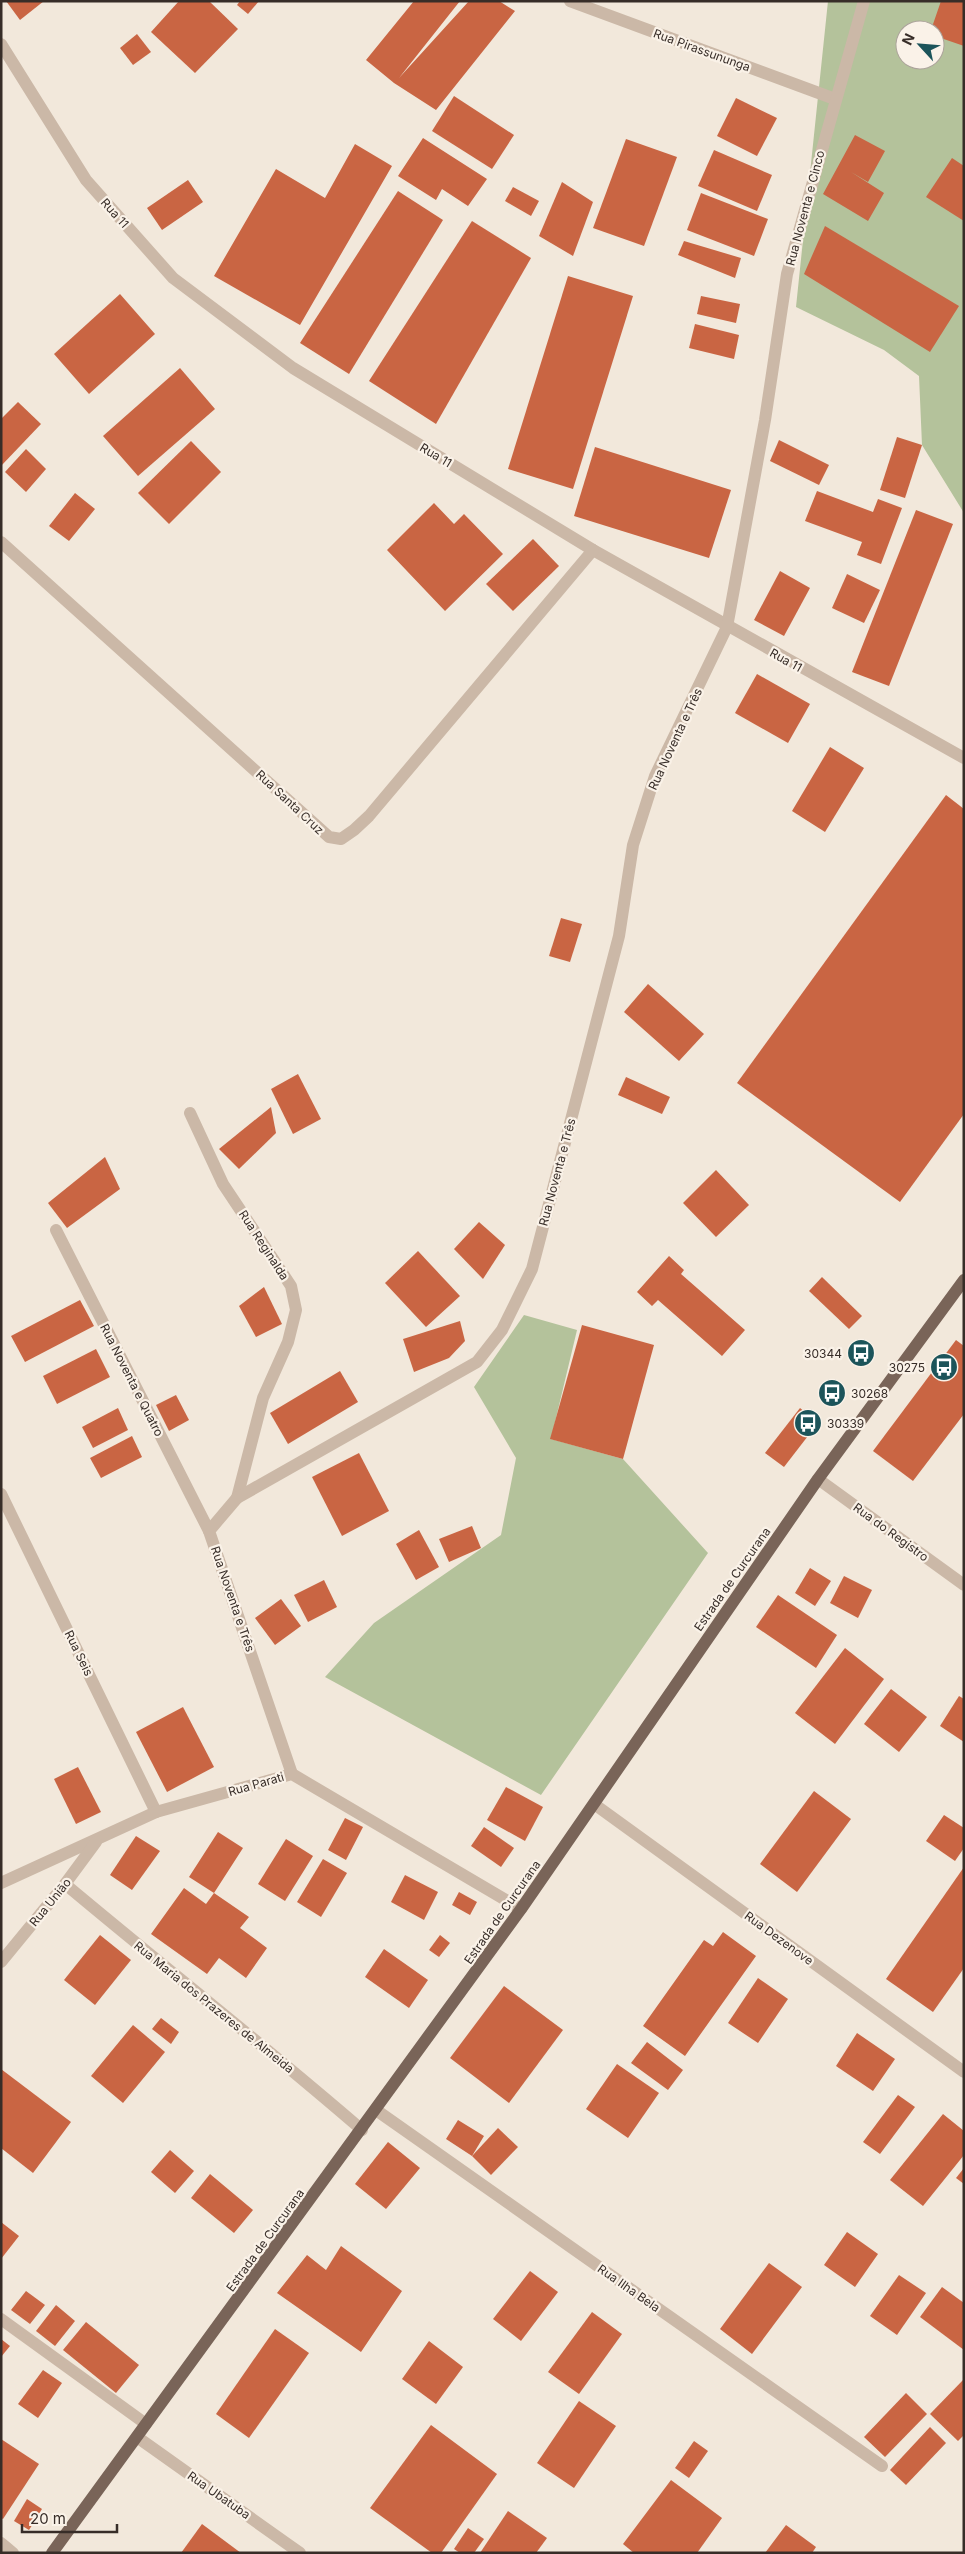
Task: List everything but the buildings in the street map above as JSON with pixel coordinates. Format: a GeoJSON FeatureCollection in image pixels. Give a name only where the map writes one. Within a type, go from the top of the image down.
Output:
{"type":"FeatureCollection","features":[{"type":"Feature","properties":{"kind":"main road","name":"Estrada de Curcurana"},"geometry":{"type":"LineString","coordinates":[[52,2553],[362,2130],[521,1909],[818,1479],[964,1280]]}},
{"type":"Feature","properties":{"kind":"street","name":"Rua Pirassununga"},"geometry":{"type":"LineString","coordinates":[[570,1],[587,4],[835,99]]}},
{"type":"Feature","properties":{"kind":"street","name":"Rua Noventa e Cinco"},"geometry":{"type":"LineString","coordinates":[[765,420],[787,274],[864,1]]}},
{"type":"Feature","properties":{"kind":"street","name":"Rua 11"},"geometry":{"type":"LineString","coordinates":[[1,44],[86,180],[173,278],[293,368],[593,550],[964,758]]}},
{"type":"Feature","properties":{"kind":"street","name":"Rua Noventa e Três"},"geometry":{"type":"LineString","coordinates":[[292,1774],[209,1531],[237,1498],[478,1362],[502,1330],[532,1269],[619,936],[633,845],[655,776],[728,627],[765,420]]}},
{"type":"Feature","properties":{"kind":"street","name":"Rua Santa Cruz"},"geometry":{"type":"LineString","coordinates":[[1,542],[328,837],[341,839],[369,816],[593,550]]}},
{"type":"Feature","properties":{"kind":"street","name":"Rua Reginalda"},"geometry":{"type":"LineString","coordinates":[[190,1113],[223,1184],[291,1286],[296,1310],[288,1342],[262,1398],[237,1498]]}},
{"type":"Feature","properties":{"kind":"street","name":"Rua Noventa e Quatro"},"geometry":{"type":"LineString","coordinates":[[56,1230],[209,1531]]}},
{"type":"Feature","properties":{"kind":"street","name":"Rua do Registro"},"geometry":{"type":"LineString","coordinates":[[818,1479],[964,1585]]}},
{"type":"Feature","properties":{"kind":"street","name":"Rua Seis"},"geometry":{"type":"LineString","coordinates":[[1,1494],[156,1812]]}},
{"type":"Feature","properties":{"kind":"street","name":"Rua Parati"},"geometry":{"type":"LineString","coordinates":[[1,1883],[96,1842],[156,1812],[292,1774],[521,1909]]}},
{"type":"Feature","properties":{"kind":"street","name":"Rua Dezenove"},"geometry":{"type":"LineString","coordinates":[[594,1804],[964,2072]]}},
{"type":"Feature","properties":{"kind":"street","name":"Rua União"},"geometry":{"type":"LineString","coordinates":[[1,1962],[65,1884],[96,1842]]}},
{"type":"Feature","properties":{"kind":"street","name":"Rua Maria dos Prazeres de Almeida"},"geometry":{"type":"LineString","coordinates":[[65,1884],[186,1985],[269,2050],[362,2130]]}},
{"type":"Feature","properties":{"kind":"street","name":"Rua Ilha Bela"},"geometry":{"type":"LineString","coordinates":[[376,2110],[882,2466]]}},
{"type":"Feature","properties":{"kind":"street"},"geometry":{"type":"LineString","coordinates":[[1,2319],[146,2424]]}},
{"type":"Feature","properties":{"kind":"street","name":"Rua Ubatuba"},"geometry":{"type":"LineString","coordinates":[[137,2437],[300,2553]]}},
{"type":"Feature","properties":{"kind":"street"},"geometry":{"type":"LineString","coordinates":[[1,2543],[13,2553]]}},
{"type":"Feature","properties":{"kind":"green space"},"geometry":{"type":"Polygon","coordinates":[[[828,1],[964,1],[964,513],[922,445],[919,376],[884,350],[796,307],[828,1]]]}},
{"type":"Feature","properties":{"kind":"green space"},"geometry":{"type":"Polygon","coordinates":[[[524,1315],[577,1330],[551,1439],[623,1459],[708,1553],[541,1795],[325,1677],[374,1623],[501,1535],[516,1458],[474,1387],[524,1315]]]}},
{"type":"Feature","properties":{"kind":"place","name":"30344"},"geometry":{"type":"Point","coordinates":[861,1353]}},
{"type":"Feature","properties":{"kind":"place","name":"30275"},"geometry":{"type":"Point","coordinates":[944,1367]}},
{"type":"Feature","properties":{"kind":"place","name":"30268"},"geometry":{"type":"Point","coordinates":[832,1393]}},
{"type":"Feature","properties":{"kind":"place","name":"30339"},"geometry":{"type":"Point","coordinates":[808,1423]}}]}
